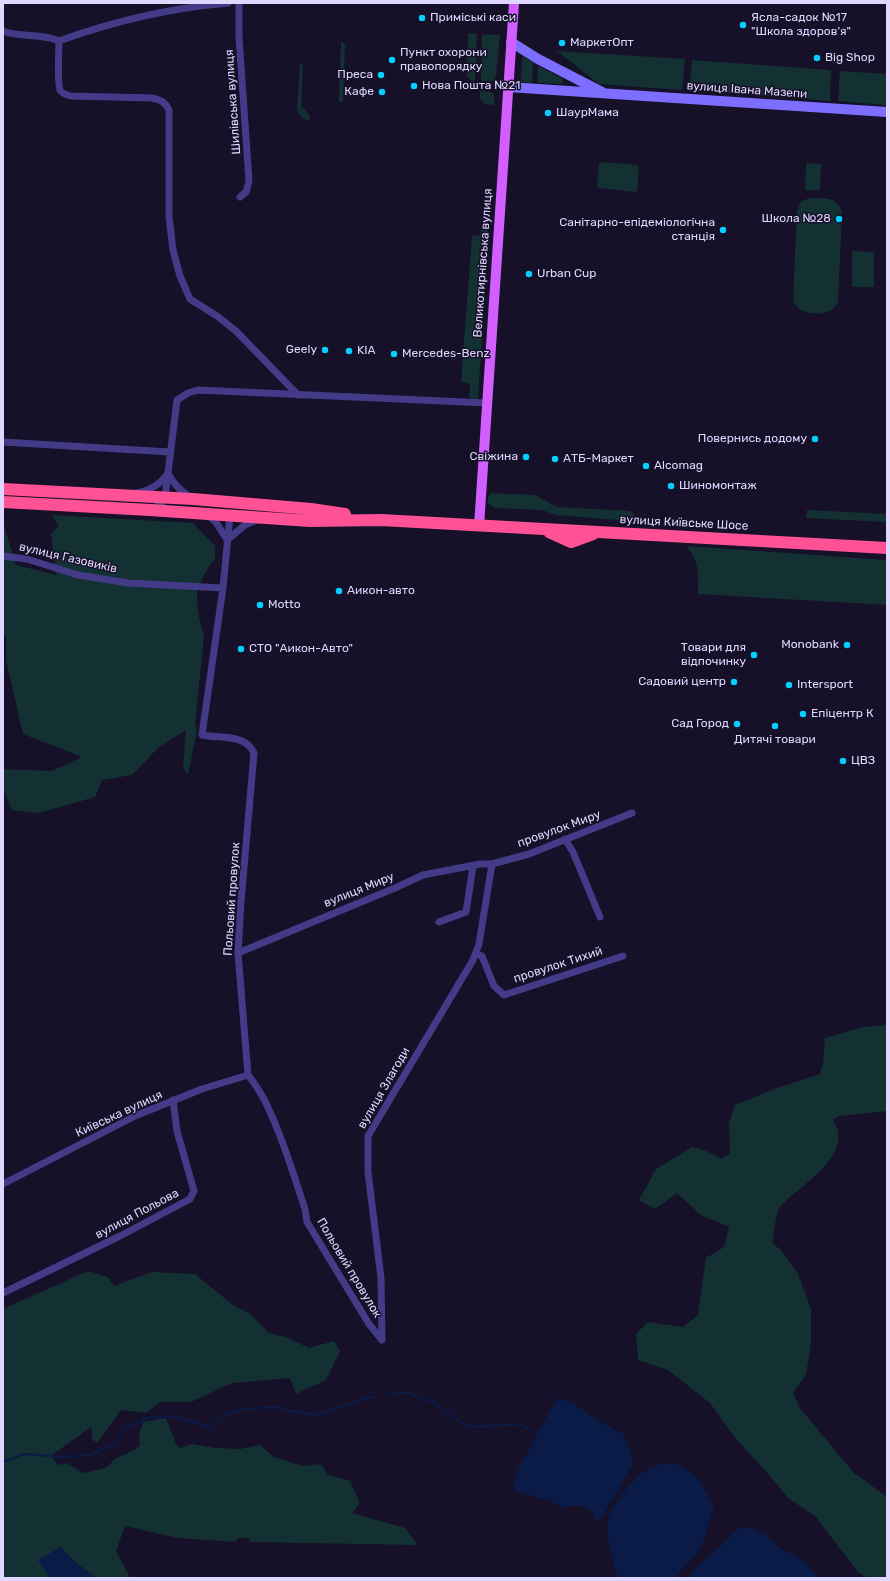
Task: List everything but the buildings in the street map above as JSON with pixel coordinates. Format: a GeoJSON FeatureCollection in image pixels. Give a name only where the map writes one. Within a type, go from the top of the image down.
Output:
{"type":"FeatureCollection","features":[{"type":"Feature","properties":{"kind":"highway"},"geometry":{"type":"LineString","coordinates":[[3,489],[193,498],[310,509],[382,520]]}},
{"type":"Feature","properties":{"kind":"highway"},"geometry":{"type":"LineString","coordinates":[[3,502],[203,513],[310,521],[382,520],[479,526]]}},
{"type":"Feature","properties":{"kind":"highway","name":"вулиця Київське Шосе"},"geometry":{"type":"LineString","coordinates":[[479,526],[536,529],[550,532],[571,542],[590,535],[606,533],[887,548]]}},
{"type":"Feature","properties":{"kind":"main road","name":"Великотирнівська вулиця"},"geometry":{"type":"LineString","coordinates":[[479,526],[514,3]]}},
{"type":"Feature","properties":{"kind":"main road","name":"вулиця Івана Мазепи"},"geometry":{"type":"LineString","coordinates":[[511,42],[605,94]]}},
{"type":"Feature","properties":{"kind":"main road","name":"вулиця Івана Мазепи"},"geometry":{"type":"LineString","coordinates":[[508,88],[887,112]]}},
{"type":"Feature","properties":{"kind":"street"},"geometry":{"type":"LineString","coordinates":[[3,31],[10,34],[52,38],[59,41],[175,6],[228,3]]}},
{"type":"Feature","properties":{"kind":"street","name":"Шилівська вулиця"},"geometry":{"type":"LineString","coordinates":[[239,3],[239,37],[249,181],[246,192],[240,197]]}},
{"type":"Feature","properties":{"kind":"street"},"geometry":{"type":"LineString","coordinates":[[59,41],[60,90],[63,94],[71,96],[152,98],[161,100],[166,105],[169,110],[169,217],[173,250],[180,276],[190,299],[217,316],[236,331],[298,395]]}},
{"type":"Feature","properties":{"kind":"street"},"geometry":{"type":"LineString","coordinates":[[150,510],[161,504],[165,497],[177,400],[188,393],[198,390],[487,403]]}},
{"type":"Feature","properties":{"kind":"street"},"geometry":{"type":"LineString","coordinates":[[3,442],[170,452]]}},
{"type":"Feature","properties":{"kind":"street"},"geometry":{"type":"LineString","coordinates":[[130,494],[152,488],[160,483],[168,473]]}},
{"type":"Feature","properties":{"kind":"street"},"geometry":{"type":"LineString","coordinates":[[168,473],[172,482],[177,488],[193,498]]}},
{"type":"Feature","properties":{"kind":"street"},"geometry":{"type":"LineString","coordinates":[[165,497],[171,506],[179,512]]}},
{"type":"Feature","properties":{"kind":"street"},"geometry":{"type":"LineString","coordinates":[[212,500],[223,507],[230,515],[261,505]]}},
{"type":"Feature","properties":{"kind":"street"},"geometry":{"type":"LineString","coordinates":[[203,513],[211,517],[216,522],[228,540],[245,525],[264,518]]}},
{"type":"Feature","properties":{"kind":"street","name":"Польовий провулок"},"geometry":{"type":"LineString","coordinates":[[230,515],[223,588],[202,735],[236,738],[251,746],[254,753],[238,953],[248,1075],[254,1081],[280,1136],[305,1209],[307,1222],[369,1324],[382,1340]]}},
{"type":"Feature","properties":{"kind":"street","name":"вулиця Газовиків"},"geometry":{"type":"LineString","coordinates":[[3,556],[27,559],[78,574],[128,583],[223,588]]}},
{"type":"Feature","properties":{"kind":"street","name":"провулок Миру"},"geometry":{"type":"LineString","coordinates":[[492,864],[529,854],[632,813]]}},
{"type":"Feature","properties":{"kind":"street"},"geometry":{"type":"LineString","coordinates":[[565,839],[573,852],[600,917]]}},
{"type":"Feature","properties":{"kind":"street","name":"вулиця Миру"},"geometry":{"type":"LineString","coordinates":[[238,953],[423,875],[492,864]]}},
{"type":"Feature","properties":{"kind":"street","name":"вулиця Злагоди"},"geometry":{"type":"LineString","coordinates":[[382,1340],[381,1278],[368,1172],[368,1136],[476,954],[479,944],[492,864]]}},
{"type":"Feature","properties":{"kind":"street"},"geometry":{"type":"LineString","coordinates":[[439,922],[466,912],[473,866]]}},
{"type":"Feature","properties":{"kind":"street","name":"провулок Тихий"},"geometry":{"type":"LineString","coordinates":[[476,954],[482,956],[494,986],[504,994],[623,956]]}},
{"type":"Feature","properties":{"kind":"street","name":"Київська вулиця"},"geometry":{"type":"LineString","coordinates":[[3,1184],[135,1116],[202,1089],[248,1075]]}},
{"type":"Feature","properties":{"kind":"street","name":"вулиця Польова"},"geometry":{"type":"LineString","coordinates":[[3,1293],[120,1236],[190,1199],[194,1191],[177,1131],[173,1100]]}},
{"type":"Feature","properties":{"kind":"green space"},"geometry":{"type":"Polygon","coordinates":[[[468,33],[477,34],[475,81],[470,80],[467,75],[468,33]]]}},
{"type":"Feature","properties":{"kind":"green space"},"geometry":{"type":"Polygon","coordinates":[[[482,34],[500,35],[496,76],[494,81],[481,81],[482,34]]]}},
{"type":"Feature","properties":{"kind":"green space"},"geometry":{"type":"Polygon","coordinates":[[[341,42],[345,45],[343,102],[339,102],[341,42]]]}},
{"type":"Feature","properties":{"kind":"green space"},"geometry":{"type":"Polygon","coordinates":[[[557,51],[685,59],[682,90],[599,84],[557,51]]]}},
{"type":"Feature","properties":{"kind":"green space"},"geometry":{"type":"Polygon","coordinates":[[[522,56],[533,62],[532,83],[521,82],[522,56]]]}},
{"type":"Feature","properties":{"kind":"green space"},"geometry":{"type":"Polygon","coordinates":[[[692,60],[831,70],[830,101],[689,90],[692,60]]]}},
{"type":"Feature","properties":{"kind":"green space"},"geometry":{"type":"Polygon","coordinates":[[[300,64],[302,64],[303,67],[301,106],[310,116],[309,121],[301,117],[297,110],[300,64]]]}},
{"type":"Feature","properties":{"kind":"green space"},"geometry":{"type":"Polygon","coordinates":[[[538,66],[563,79],[562,84],[537,83],[538,66]]]}},
{"type":"Feature","properties":{"kind":"green space"},"geometry":{"type":"Polygon","coordinates":[[[840,71],[887,74],[887,105],[838,101],[840,71]]]}},
{"type":"Feature","properties":{"kind":"green space"},"geometry":{"type":"Polygon","coordinates":[[[480,91],[492,92],[494,96],[494,105],[484,104],[480,98],[480,91]]]}},
{"type":"Feature","properties":{"kind":"green space"},"geometry":{"type":"Polygon","coordinates":[[[602,162],[637,165],[639,168],[637,190],[635,192],[599,188],[597,186],[599,164],[602,162]]]}},
{"type":"Feature","properties":{"kind":"green space"},"geometry":{"type":"Polygon","coordinates":[[[806,163],[821,164],[820,190],[805,190],[806,163]]]}},
{"type":"Feature","properties":{"kind":"green space"},"geometry":{"type":"Polygon","coordinates":[[[809,198],[829,199],[837,203],[842,212],[838,301],[835,307],[829,311],[816,314],[802,310],[793,301],[797,211],[801,202],[809,198]]]}},
{"type":"Feature","properties":{"kind":"green space"},"geometry":{"type":"Polygon","coordinates":[[[484,224],[488,231],[488,242],[478,399],[469,398],[470,384],[461,381],[472,236],[480,235],[482,225],[484,224]]]}},
{"type":"Feature","properties":{"kind":"green space"},"geometry":{"type":"Polygon","coordinates":[[[852,251],[874,252],[874,287],[852,287],[852,251]]]}},
{"type":"Feature","properties":{"kind":"green space"},"geometry":{"type":"Polygon","coordinates":[[[491,493],[535,495],[557,507],[630,511],[633,513],[634,517],[629,521],[556,515],[542,510],[496,508],[488,502],[488,496],[491,493]]]}},
{"type":"Feature","properties":{"kind":"green space"},"geometry":{"type":"Polygon","coordinates":[[[807,510],[887,514],[887,522],[806,518],[807,510]]]}},
{"type":"Feature","properties":{"kind":"green space"},"geometry":{"type":"Polygon","coordinates":[[[51,515],[193,523],[215,546],[215,559],[209,566],[199,586],[197,595],[199,616],[204,636],[195,725],[197,731],[188,774],[183,768],[186,730],[159,747],[132,775],[102,780],[95,797],[39,813],[12,810],[3,789],[3,769],[52,771],[82,757],[23,734],[6,660],[6,637],[3,632],[3,522],[16,565],[56,575],[51,534],[59,526],[51,515]]]}},
{"type":"Feature","properties":{"kind":"green space"},"geometry":{"type":"Polygon","coordinates":[[[686,546],[887,560],[887,605],[698,594],[698,575],[696,563],[694,557],[686,546]]]}},
{"type":"Feature","properties":{"kind":"green space"},"geometry":{"type":"Polygon","coordinates":[[[887,1025],[887,1111],[840,1116],[833,1119],[838,1131],[838,1143],[834,1154],[818,1174],[780,1207],[776,1218],[772,1243],[781,1250],[798,1274],[811,1309],[811,1343],[806,1375],[793,1393],[800,1408],[853,1472],[887,1497],[887,1578],[868,1578],[858,1572],[815,1516],[788,1498],[736,1439],[710,1403],[668,1370],[638,1360],[636,1334],[648,1322],[683,1327],[698,1315],[706,1258],[724,1247],[729,1227],[701,1215],[677,1193],[655,1209],[639,1200],[656,1169],[692,1147],[706,1151],[721,1159],[730,1153],[729,1123],[735,1105],[774,1089],[820,1074],[823,1063],[825,1038],[864,1027],[887,1025]]]}},
{"type":"Feature","properties":{"kind":"green space"},"geometry":{"type":"Polygon","coordinates":[[[88,1271],[108,1277],[114,1286],[152,1272],[195,1274],[233,1305],[251,1314],[269,1333],[289,1338],[309,1348],[334,1341],[340,1351],[326,1380],[296,1394],[290,1378],[232,1383],[191,1402],[160,1402],[146,1413],[121,1410],[97,1443],[92,1439],[91,1427],[52,1455],[57,1465],[67,1463],[83,1473],[106,1468],[115,1459],[136,1449],[140,1445],[139,1435],[143,1422],[166,1418],[176,1444],[181,1448],[192,1444],[215,1448],[240,1449],[260,1445],[274,1457],[302,1466],[321,1464],[328,1475],[350,1481],[360,1503],[352,1513],[405,1528],[418,1545],[250,1542],[248,1538],[239,1538],[235,1542],[178,1538],[125,1526],[116,1551],[130,1578],[3,1578],[3,1309],[88,1271]]]}},
{"type":"Feature","properties":{"kind":"water"},"geometry":{"type":"Polygon","coordinates":[[[558,1397],[575,1404],[588,1414],[623,1434],[630,1449],[633,1464],[600,1520],[595,1519],[594,1512],[583,1506],[574,1505],[561,1508],[553,1502],[516,1491],[513,1483],[518,1469],[558,1397]]]}},
{"type":"Feature","properties":{"kind":"water"},"geometry":{"type":"Polygon","coordinates":[[[673,1463],[689,1471],[699,1480],[714,1507],[701,1548],[675,1578],[619,1578],[615,1571],[608,1538],[607,1523],[610,1512],[631,1483],[642,1472],[655,1466],[673,1463]]]}},
{"type":"Feature","properties":{"kind":"water"},"geometry":{"type":"Polygon","coordinates":[[[739,1528],[751,1528],[766,1535],[780,1548],[805,1562],[818,1578],[688,1578],[694,1570],[739,1528]]]}},
{"type":"Feature","properties":{"kind":"water"},"geometry":{"type":"Polygon","coordinates":[[[61,1547],[74,1561],[97,1578],[50,1578],[38,1560],[61,1547]]]}},
{"type":"Feature","properties":{"kind":"waterway"},"geometry":{"type":"LineString","coordinates":[[388,1395],[406,1392],[435,1403],[468,1427],[520,1424],[539,1436]]}},
{"type":"Feature","properties":{"kind":"waterway"},"geometry":{"type":"LineString","coordinates":[[3,1462],[24,1454],[61,1457],[90,1455],[115,1444],[125,1429],[146,1418],[173,1416],[210,1427],[223,1415],[244,1409],[275,1407],[317,1415],[367,1398],[376,1397]]}},
{"type":"Feature","properties":{"kind":"waterway"},"geometry":{"type":"LineString","coordinates":[[615,1488],[624,1495]]}},
{"type":"Feature","properties":{"kind":"place","name":"Приміські каси"},"geometry":{"type":"Point","coordinates":[422,18]}},
{"type":"Feature","properties":{"kind":"place","name":"Ясла-садок №17 \"Школа здоров'я\""},"geometry":{"type":"Point","coordinates":[743,25]}},
{"type":"Feature","properties":{"kind":"place","name":"МаркетОпт"},"geometry":{"type":"Point","coordinates":[562,43]}},
{"type":"Feature","properties":{"kind":"place","name":"Big Shop"},"geometry":{"type":"Point","coordinates":[817,58]}},
{"type":"Feature","properties":{"kind":"place","name":"Пункт охорони правопорядку"},"geometry":{"type":"Point","coordinates":[392,60]}},
{"type":"Feature","properties":{"kind":"place","name":"Преса"},"geometry":{"type":"Point","coordinates":[381,75]}},
{"type":"Feature","properties":{"kind":"place","name":"Нова Пошта №21"},"geometry":{"type":"Point","coordinates":[414,86]}},
{"type":"Feature","properties":{"kind":"place","name":"Кафе"},"geometry":{"type":"Point","coordinates":[382,92]}},
{"type":"Feature","properties":{"kind":"place","name":"ШаурМама"},"geometry":{"type":"Point","coordinates":[548,113]}},
{"type":"Feature","properties":{"kind":"place","name":"Школа №28"},"geometry":{"type":"Point","coordinates":[839,219]}},
{"type":"Feature","properties":{"kind":"place","name":"Санітарно-епідеміологічна станція"},"geometry":{"type":"Point","coordinates":[723,230]}},
{"type":"Feature","properties":{"kind":"place","name":"Urban Cup"},"geometry":{"type":"Point","coordinates":[529,274]}},
{"type":"Feature","properties":{"kind":"place","name":"Geely"},"geometry":{"type":"Point","coordinates":[325,350]}},
{"type":"Feature","properties":{"kind":"place","name":"KIA"},"geometry":{"type":"Point","coordinates":[349,351]}},
{"type":"Feature","properties":{"kind":"place","name":"Mercedes-Benz"},"geometry":{"type":"Point","coordinates":[394,354]}},
{"type":"Feature","properties":{"kind":"place","name":"Повернись додому"},"geometry":{"type":"Point","coordinates":[815,439]}},
{"type":"Feature","properties":{"kind":"place","name":"Свіжина"},"geometry":{"type":"Point","coordinates":[526,457]}},
{"type":"Feature","properties":{"kind":"place","name":"АТБ-Маркет"},"geometry":{"type":"Point","coordinates":[555,459]}},
{"type":"Feature","properties":{"kind":"place","name":"Alcomag"},"geometry":{"type":"Point","coordinates":[646,466]}},
{"type":"Feature","properties":{"kind":"place","name":"Шиномонтаж"},"geometry":{"type":"Point","coordinates":[671,486]}},
{"type":"Feature","properties":{"kind":"place","name":"Аикон-авто"},"geometry":{"type":"Point","coordinates":[339,591]}},
{"type":"Feature","properties":{"kind":"place","name":"Motto"},"geometry":{"type":"Point","coordinates":[260,605]}},
{"type":"Feature","properties":{"kind":"place","name":"Monobank"},"geometry":{"type":"Point","coordinates":[847,645]}},
{"type":"Feature","properties":{"kind":"place","name":"СТО \"Аикон-Авто\""},"geometry":{"type":"Point","coordinates":[241,649]}},
{"type":"Feature","properties":{"kind":"place","name":"Товари для відпочинку"},"geometry":{"type":"Point","coordinates":[754,655]}},
{"type":"Feature","properties":{"kind":"place","name":"Садовий центр"},"geometry":{"type":"Point","coordinates":[734,682]}},
{"type":"Feature","properties":{"kind":"place","name":"Intersport"},"geometry":{"type":"Point","coordinates":[789,685]}},
{"type":"Feature","properties":{"kind":"place","name":"Епіцентр К"},"geometry":{"type":"Point","coordinates":[803,714]}},
{"type":"Feature","properties":{"kind":"place","name":"Сад Город"},"geometry":{"type":"Point","coordinates":[737,724]}},
{"type":"Feature","properties":{"kind":"place","name":"Дитячі товари"},"geometry":{"type":"Point","coordinates":[775,726]}},
{"type":"Feature","properties":{"kind":"place","name":"ЦВЗ"},"geometry":{"type":"Point","coordinates":[843,761]}}]}
